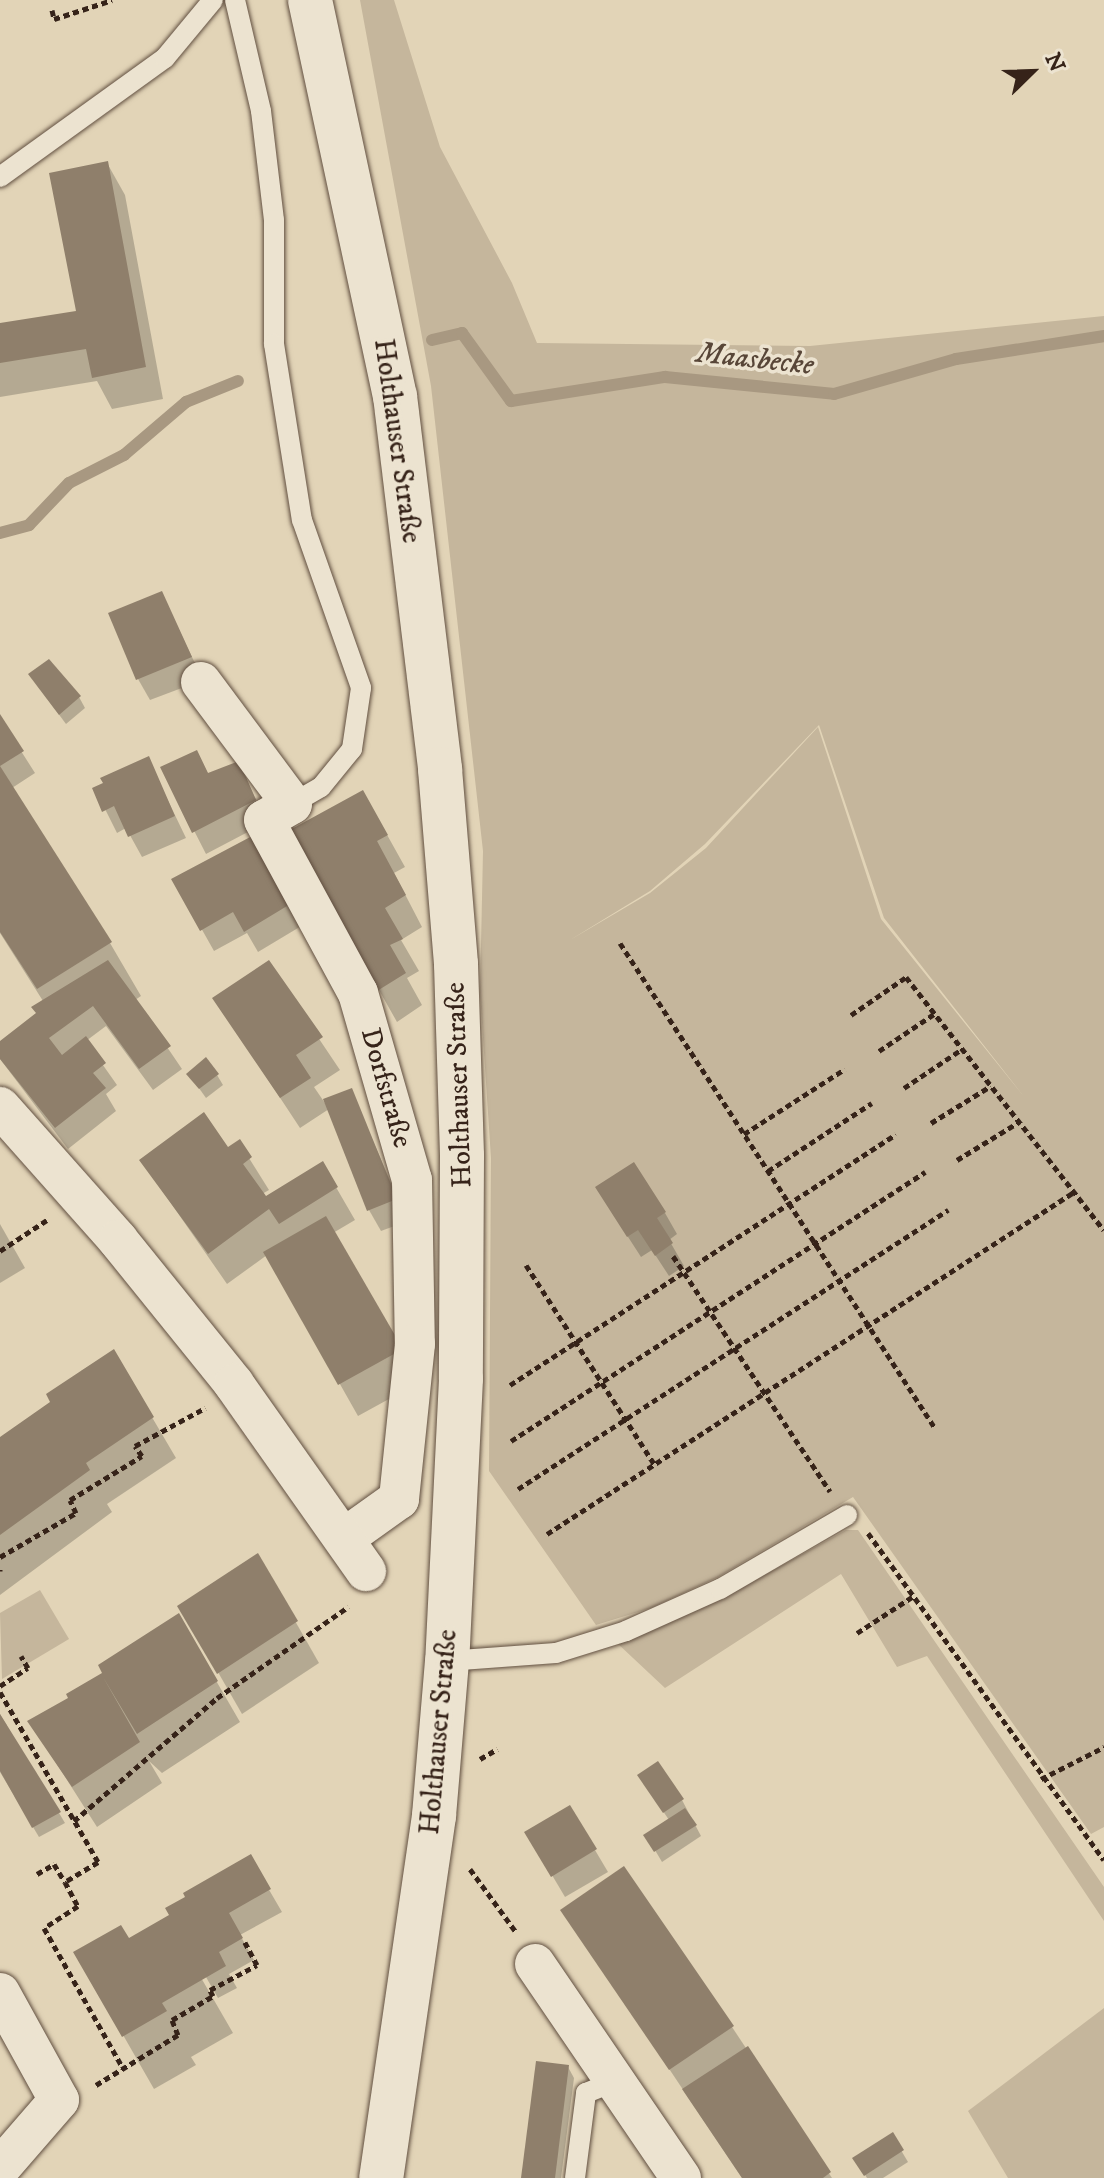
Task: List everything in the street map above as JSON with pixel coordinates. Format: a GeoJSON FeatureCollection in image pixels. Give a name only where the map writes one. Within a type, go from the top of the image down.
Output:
{"type":"FeatureCollection","features":[{"type":"Feature","properties":{"kind":"street","name":"Holthauser Straße"},"geometry":{"type":"LineString","coordinates":[[310,0],[395,396],[441,784],[456,964],[462,1156],[461,1379],[447,1661],[434,1816],[381,2178]]}},
{"type":"Feature","properties":{"kind":"street"},"geometry":{"type":"LineString","coordinates":[[201,682],[292,804]]}},
{"type":"Feature","properties":{"kind":"street","name":"Dorfstraße"},"geometry":{"type":"LineString","coordinates":[[292,804],[264,820],[358,993],[412,1180],[415,1344],[399,1499],[346,1537]]}},
{"type":"Feature","properties":{"kind":"street"},"geometry":{"type":"LineString","coordinates":[[0,1107],[78,1200],[118,1240],[234,1384],[346,1537],[366,1571]]}},
{"type":"Feature","properties":{"kind":"street"},"geometry":{"type":"LineString","coordinates":[[535,1964],[618,2080],[681,2178]]}},
{"type":"Feature","properties":{"kind":"street"},"geometry":{"type":"LineString","coordinates":[[0,1993],[59,2100],[0,2168]]}},
{"type":"Feature","properties":{"kind":"lane"},"geometry":{"type":"LineString","coordinates":[[0,177],[165,58],[213,0]]}},
{"type":"Feature","properties":{"kind":"lane"},"geometry":{"type":"LineString","coordinates":[[235,0],[261,111],[274,220],[274,344],[302,520],[361,688],[352,749],[321,787],[292,804]]}},
{"type":"Feature","properties":{"kind":"lane"},"geometry":{"type":"LineString","coordinates":[[447,1661],[556,1653],[626,1631],[720,1589],[847,1515]]}},
{"type":"Feature","properties":{"kind":"lane"},"geometry":{"type":"LineString","coordinates":[[575,2178],[586,2093],[618,2080]]}},
{"type":"Feature","properties":{"kind":"path"},"geometry":{"type":"LineString","coordinates":[[52,10],[54,19],[112,0]]}},
{"type":"Feature","properties":{"kind":"path"},"geometry":{"type":"LineString","coordinates":[[620,943],[935,1428]]}},
{"type":"Feature","properties":{"kind":"path"},"geometry":{"type":"LineString","coordinates":[[851,1015],[906,977],[1104,1230]]}},
{"type":"Feature","properties":{"kind":"path"},"geometry":{"type":"LineString","coordinates":[[879,1051],[934,1014]]}},
{"type":"Feature","properties":{"kind":"path"},"geometry":{"type":"LineString","coordinates":[[904,1088],[962,1049]]}},
{"type":"Feature","properties":{"kind":"path"},"geometry":{"type":"LineString","coordinates":[[744,1134],[845,1069]]}},
{"type":"Feature","properties":{"kind":"path"},"geometry":{"type":"LineString","coordinates":[[931,1123],[991,1086]]}},
{"type":"Feature","properties":{"kind":"path"},"geometry":{"type":"LineString","coordinates":[[768,1171],[872,1103]]}},
{"type":"Feature","properties":{"kind":"path"},"geometry":{"type":"LineString","coordinates":[[957,1160],[1019,1122]]}},
{"type":"Feature","properties":{"kind":"path"},"geometry":{"type":"LineString","coordinates":[[510,1385],[896,1134]]}},
{"type":"Feature","properties":{"kind":"path"},"geometry":{"type":"LineString","coordinates":[[511,1441],[925,1172]]}},
{"type":"Feature","properties":{"kind":"path"},"geometry":{"type":"LineString","coordinates":[[547,1534],[1074,1192]]}},
{"type":"Feature","properties":{"kind":"path"},"geometry":{"type":"LineString","coordinates":[[0,1251],[78,1200]]}},
{"type":"Feature","properties":{"kind":"path"},"geometry":{"type":"LineString","coordinates":[[518,1489],[948,1210]]}},
{"type":"Feature","properties":{"kind":"path"},"geometry":{"type":"LineString","coordinates":[[673,1256],[762,1395],[847,1515],[859,1520],[1041,1779],[1104,1860]]}},
{"type":"Feature","properties":{"kind":"path"},"geometry":{"type":"LineString","coordinates":[[526,1265],[655,1465]]}},
{"type":"Feature","properties":{"kind":"path"},"geometry":{"type":"LineString","coordinates":[[0,1557],[76,1513],[70,1500],[142,1456],[135,1446],[198,1413]]}},
{"type":"Feature","properties":{"kind":"path"},"geometry":{"type":"LineString","coordinates":[[74,1821],[217,1698],[322,1629],[376,1582],[366,1571]]}},
{"type":"Feature","properties":{"kind":"path"},"geometry":{"type":"LineString","coordinates":[[857,1633],[912,1597]]}},
{"type":"Feature","properties":{"kind":"path"},"geometry":{"type":"LineString","coordinates":[[0,1686],[28,1668],[21,1656]]}},
{"type":"Feature","properties":{"kind":"path"},"geometry":{"type":"LineString","coordinates":[[0,1692],[98,1862],[65,1882]]}},
{"type":"Feature","properties":{"kind":"path"},"geometry":{"type":"LineString","coordinates":[[1041,1779],[1104,1747]]}},
{"type":"Feature","properties":{"kind":"path"},"geometry":{"type":"LineString","coordinates":[[463,1858],[535,1964]]}},
{"type":"Feature","properties":{"kind":"path"},"geometry":{"type":"LineString","coordinates":[[37,1874],[54,1864],[78,1906],[44,1928],[123,2068]]}},
{"type":"Feature","properties":{"kind":"path"},"geometry":{"type":"LineString","coordinates":[[59,2100],[81,2094],[178,2035],[172,2020],[213,1996],[210,1990],[257,1965],[245,1942]]}},
{"type":"Feature","properties":{"kind":"shaded area"},"geometry":{"type":"Polygon","coordinates":[[[360,0],[394,0],[440,147],[512,283],[537,343],[810,346],[1104,316],[1104,1827],[1091,1834],[853,1497],[718,1577],[651,1608],[596,1625],[489,1471],[491,1158],[480,992],[483,851],[431,386],[360,0]],[[819,725],[705,844],[650,891],[570,940],[650,893],[706,848],[818,727],[881,919],[1025,1098],[884,918],[819,725]]]}},
{"type":"Feature","properties":{"kind":"shaded area"},"geometry":{"type":"Polygon","coordinates":[[[846,1530],[858,1530],[1104,1887],[1104,1921],[927,1656],[897,1667],[841,1574],[665,1688],[617,1643],[718,1601],[846,1530]]]}},
{"type":"Feature","properties":{"kind":"shaded area"},"geometry":{"type":"Polygon","coordinates":[[[40,1590],[69,1639],[2,1679],[0,1613],[40,1590]]]}},
{"type":"Feature","properties":{"kind":"shaded area"},"geometry":{"type":"Polygon","coordinates":[[[1104,2008],[1104,2178],[1008,2178],[968,2111],[1104,2008]]]}},
{"type":"Feature","properties":{"kind":"building"},"geometry":{"type":"Polygon","coordinates":[[[108,161],[146,367],[92,378],[86,349],[0,363],[0,323],[76,311],[49,173],[108,161]]]}},
{"type":"Feature","properties":{"kind":"building"},"geometry":{"type":"Polygon","coordinates":[[[162,591],[192,657],[136,680],[108,613],[162,591]]]}},
{"type":"Feature","properties":{"kind":"building"},"geometry":{"type":"Polygon","coordinates":[[[49,659],[81,696],[59,715],[28,674],[49,659]]]}},
{"type":"Feature","properties":{"kind":"building"},"geometry":{"type":"Polygon","coordinates":[[[0,714],[24,751],[0,766],[0,714]]]}},
{"type":"Feature","properties":{"kind":"building"},"geometry":{"type":"Polygon","coordinates":[[[197,750],[208,773],[239,761],[256,800],[192,833],[160,767],[197,750]]]}},
{"type":"Feature","properties":{"kind":"building"},"geometry":{"type":"Polygon","coordinates":[[[149,756],[175,816],[128,837],[114,806],[102,812],[92,788],[103,783],[100,778],[149,756]]]}},
{"type":"Feature","properties":{"kind":"building"},"geometry":{"type":"Polygon","coordinates":[[[0,766],[112,942],[37,989],[0,932],[0,766]]]}},
{"type":"Feature","properties":{"kind":"building"},"geometry":{"type":"Polygon","coordinates":[[[363,790],[388,835],[377,841],[406,895],[385,908],[403,939],[390,945],[406,973],[377,991],[288,831],[363,790]]]}},
{"type":"Feature","properties":{"kind":"building"},"geometry":{"type":"Polygon","coordinates":[[[254,835],[292,903],[244,932],[233,912],[200,931],[171,879],[254,835]]]}},
{"type":"Feature","properties":{"kind":"building"},"geometry":{"type":"Polygon","coordinates":[[[108,960],[171,1046],[139,1069],[93,1006],[49,1038],[62,1055],[86,1036],[106,1063],[93,1073],[106,1088],[55,1128],[0,1059],[0,1041],[36,1013],[31,1007],[108,960]]]}},
{"type":"Feature","properties":{"kind":"building"},"geometry":{"type":"Polygon","coordinates":[[[269,960],[323,1037],[296,1055],[311,1078],[280,1098],[212,998],[269,960]]]}},
{"type":"Feature","properties":{"kind":"building"},"geometry":{"type":"Polygon","coordinates":[[[206,1057],[219,1074],[199,1089],[186,1074],[206,1057]]]}},
{"type":"Feature","properties":{"kind":"building"},"geometry":{"type":"Polygon","coordinates":[[[352,1088],[397,1199],[367,1211],[323,1099],[352,1088]]]}},
{"type":"Feature","properties":{"kind":"building"},"geometry":{"type":"Polygon","coordinates":[[[204,1112],[228,1147],[240,1139],[252,1157],[243,1164],[266,1196],[323,1161],[338,1187],[279,1224],[269,1209],[208,1254],[139,1160],[204,1112]]]}},
{"type":"Feature","properties":{"kind":"building"},"geometry":{"type":"Polygon","coordinates":[[[634,1162],[666,1212],[657,1218],[673,1243],[655,1256],[638,1230],[627,1237],[595,1187],[634,1162]]]}},
{"type":"Feature","properties":{"kind":"building"},"geometry":{"type":"Polygon","coordinates":[[[326,1216],[403,1349],[338,1385],[263,1252],[326,1216]]]}},
{"type":"Feature","properties":{"kind":"building"},"geometry":{"type":"Polygon","coordinates":[[[114,1349],[154,1417],[86,1463],[90,1470],[0,1535],[0,1437],[50,1402],[46,1394],[114,1349]]]}},
{"type":"Feature","properties":{"kind":"building"},"geometry":{"type":"Polygon","coordinates":[[[258,1553],[298,1621],[217,1674],[177,1606],[258,1553]]]}},
{"type":"Feature","properties":{"kind":"building"},"geometry":{"type":"Polygon","coordinates":[[[179,1613],[218,1681],[137,1734],[103,1677],[140,1742],[72,1787],[27,1721],[68,1698],[66,1694],[102,1673],[98,1665],[179,1613]]]}},
{"type":"Feature","properties":{"kind":"building"},"geometry":{"type":"Polygon","coordinates":[[[0,1714],[61,1812],[32,1828],[0,1771],[0,1714]]]}},
{"type":"Feature","properties":{"kind":"building"},"geometry":{"type":"Polygon","coordinates":[[[658,1761],[684,1799],[663,1813],[637,1775],[658,1761]]]}},
{"type":"Feature","properties":{"kind":"building"},"geometry":{"type":"Polygon","coordinates":[[[570,1805],[597,1849],[551,1877],[524,1832],[570,1805]]]}},
{"type":"Feature","properties":{"kind":"building"},"geometry":{"type":"Polygon","coordinates":[[[685,1808],[697,1825],[654,1852],[643,1835],[685,1808]]]}},
{"type":"Feature","properties":{"kind":"building"},"geometry":{"type":"Polygon","coordinates":[[[251,1854],[271,1889],[229,1913],[243,1938],[219,1952],[226,1966],[162,2003],[167,2011],[122,2037],[73,1952],[121,1925],[129,1938],[169,1915],[165,1908],[185,1897],[183,1893],[251,1854]]]}},
{"type":"Feature","properties":{"kind":"building"},"geometry":{"type":"Polygon","coordinates":[[[624,1866],[734,2026],[669,2070],[560,1910],[624,1866]]]}},
{"type":"Feature","properties":{"kind":"building"},"geometry":{"type":"Polygon","coordinates":[[[748,2046],[831,2172],[823,2178],[742,2178],[682,2089],[748,2046]]]}},
{"type":"Feature","properties":{"kind":"building"},"geometry":{"type":"Polygon","coordinates":[[[536,2061],[569,2065],[555,2178],[521,2178],[536,2061]]]}},
{"type":"Feature","properties":{"kind":"building"},"geometry":{"type":"Polygon","coordinates":[[[893,2132],[904,2150],[864,2176],[852,2158],[893,2132]]]}},
{"type":"Feature","properties":{"kind":"waterway","name":"Maasbecke"},"geometry":{"type":"LineString","coordinates":[[432,340],[462,333],[511,401],[665,377],[834,394],[956,359],[1104,336]]}},
{"type":"Feature","properties":{"kind":"waterway","name":"Maasbecke"},"geometry":{"type":"LineString","coordinates":[[0,533],[29,525],[69,483],[124,455],[186,402],[238,381]]}}]}
